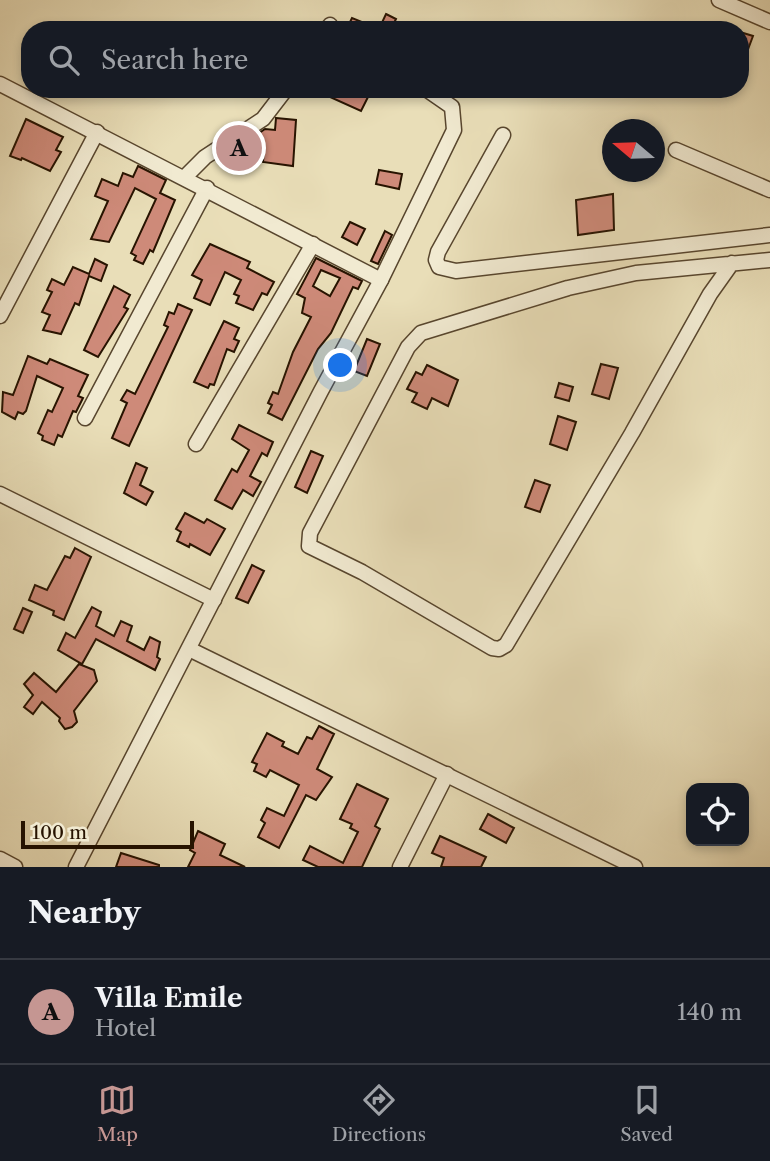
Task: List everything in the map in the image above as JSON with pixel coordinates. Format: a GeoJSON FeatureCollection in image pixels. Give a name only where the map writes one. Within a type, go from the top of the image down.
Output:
{"type":"FeatureCollection","features":[{"type":"Feature","properties":{"kind":"street"},"geometry":{"type":"LineString","coordinates":[[719,0],[770,22]]}},
{"type":"Feature","properties":{"kind":"street"},"geometry":{"type":"LineString","coordinates":[[0,84],[21,94]]}},
{"type":"Feature","properties":{"kind":"street"},"geometry":{"type":"LineString","coordinates":[[28,98],[381,280]]}},
{"type":"Feature","properties":{"kind":"street"},"geometry":{"type":"LineString","coordinates":[[185,177],[205,157],[263,119],[279,98]]}},
{"type":"Feature","properties":{"kind":"street"},"geometry":{"type":"LineString","coordinates":[[76,867],[381,280],[454,130],[452,107],[439,98]]}},
{"type":"Feature","properties":{"kind":"street"},"geometry":{"type":"LineString","coordinates":[[0,316],[97,132]]}},
{"type":"Feature","properties":{"kind":"street"},"geometry":{"type":"LineString","coordinates":[[503,135],[438,252],[436,260],[439,267],[456,271],[770,235]]}},
{"type":"Feature","properties":{"kind":"street"},"geometry":{"type":"LineString","coordinates":[[676,150],[770,190]]}},
{"type":"Feature","properties":{"kind":"street"},"geometry":{"type":"LineString","coordinates":[[85,418],[207,188]]}},
{"type":"Feature","properties":{"kind":"street"},"geometry":{"type":"LineString","coordinates":[[196,444],[313,244]]}},
{"type":"Feature","properties":{"kind":"street"},"geometry":{"type":"LineString","coordinates":[[732,263],[710,294],[632,433],[506,645],[492,648],[362,572],[309,546],[310,533],[408,347],[421,333],[568,288],[636,273],[732,263],[770,260]]}},
{"type":"Feature","properties":{"kind":"street"},"geometry":{"type":"LineString","coordinates":[[0,494],[214,600]]}},
{"type":"Feature","properties":{"kind":"street"},"geometry":{"type":"LineString","coordinates":[[189,649],[447,774],[619,863],[635,867]]}},
{"type":"Feature","properties":{"kind":"street"},"geometry":{"type":"LineString","coordinates":[[400,867],[447,774]]}},
{"type":"Feature","properties":{"kind":"street"},"geometry":{"type":"LineString","coordinates":[[0,859],[15,867]]}},
{"type":"Feature","properties":{"kind":"building"},"geometry":{"type":"Polygon","coordinates":[[[386,14],[396,19],[395,21],[383,21],[386,14]]]}},
{"type":"Feature","properties":{"kind":"building"},"geometry":{"type":"Polygon","coordinates":[[[332,98],[368,98],[361,111],[332,98]]]}},
{"type":"Feature","properties":{"kind":"building"},"geometry":{"type":"Polygon","coordinates":[[[276,118],[296,120],[293,166],[263,162],[264,149],[251,147],[252,138],[265,129],[275,130],[276,118]]]}},
{"type":"Feature","properties":{"kind":"building"},"geometry":{"type":"Polygon","coordinates":[[[26,119],[63,137],[56,150],[61,152],[50,171],[22,158],[21,160],[10,156],[26,119]]]}},
{"type":"Feature","properties":{"kind":"building"},"geometry":{"type":"Polygon","coordinates":[[[138,166],[166,180],[160,193],[175,200],[153,252],[150,250],[143,264],[134,260],[136,256],[131,253],[156,199],[135,188],[109,242],[91,239],[108,201],[95,196],[102,179],[118,186],[123,173],[133,177],[138,166]]]}},
{"type":"Feature","properties":{"kind":"building"},"geometry":{"type":"Polygon","coordinates":[[[379,170],[402,174],[399,189],[376,184],[379,170]]]}},
{"type":"Feature","properties":{"kind":"building"},"geometry":{"type":"Polygon","coordinates":[[[613,194],[614,230],[578,235],[576,200],[613,194]]]}},
{"type":"Feature","properties":{"kind":"building"},"geometry":{"type":"Polygon","coordinates":[[[350,222],[365,229],[357,245],[342,237],[350,222]]]}},
{"type":"Feature","properties":{"kind":"building"},"geometry":{"type":"Polygon","coordinates":[[[385,231],[392,235],[378,264],[371,261],[385,231]]]}},
{"type":"Feature","properties":{"kind":"building"},"geometry":{"type":"Polygon","coordinates":[[[210,244],[250,262],[247,268],[274,282],[267,295],[262,293],[253,310],[236,303],[239,296],[234,294],[241,280],[225,272],[210,305],[194,298],[202,280],[192,275],[210,244]]]}},
{"type":"Feature","properties":{"kind":"building"},"geometry":{"type":"Polygon","coordinates":[[[316,258],[362,281],[358,289],[353,287],[331,333],[318,349],[282,420],[268,413],[272,405],[268,403],[273,392],[278,394],[293,352],[311,317],[302,313],[305,298],[297,294],[316,258]],[[321,270],[313,286],[330,296],[340,278],[321,270]]]}},
{"type":"Feature","properties":{"kind":"building"},"geometry":{"type":"Polygon","coordinates":[[[95,259],[107,265],[101,281],[89,276],[79,305],[75,303],[61,334],[43,330],[50,315],[42,312],[52,292],[47,290],[52,279],[64,285],[73,267],[89,274],[95,259]]]}},
{"type":"Feature","properties":{"kind":"building"},"geometry":{"type":"Polygon","coordinates":[[[114,286],[130,295],[124,307],[128,309],[98,357],[84,350],[114,286]]]}},
{"type":"Feature","properties":{"kind":"building"},"geometry":{"type":"Polygon","coordinates":[[[178,304],[192,310],[129,446],[112,438],[127,403],[121,400],[127,390],[135,394],[168,327],[164,325],[169,312],[174,314],[178,304]]]}},
{"type":"Feature","properties":{"kind":"building"},"geometry":{"type":"Polygon","coordinates":[[[224,321],[239,328],[234,339],[239,341],[234,352],[227,349],[214,385],[210,384],[208,388],[194,382],[224,321]]]}},
{"type":"Feature","properties":{"kind":"building"},"geometry":{"type":"Polygon","coordinates":[[[367,339],[380,344],[367,376],[354,371],[367,339]]]}},
{"type":"Feature","properties":{"kind":"building"},"geometry":{"type":"Polygon","coordinates":[[[28,356],[47,364],[50,359],[88,375],[78,396],[83,398],[76,412],[73,411],[62,437],[58,435],[54,445],[42,440],[43,436],[38,433],[48,410],[52,412],[63,388],[37,376],[26,411],[23,414],[18,412],[15,419],[2,412],[3,392],[13,395],[28,356]]]}},
{"type":"Feature","properties":{"kind":"building"},"geometry":{"type":"Polygon","coordinates":[[[601,364],[618,368],[609,399],[592,394],[601,364]]]}},
{"type":"Feature","properties":{"kind":"building"},"geometry":{"type":"Polygon","coordinates":[[[427,365],[458,380],[448,406],[432,398],[427,409],[412,402],[417,393],[407,389],[416,372],[422,375],[427,365]]]}},
{"type":"Feature","properties":{"kind":"building"},"geometry":{"type":"Polygon","coordinates":[[[559,383],[573,387],[569,401],[555,397],[559,383]]]}},
{"type":"Feature","properties":{"kind":"building"},"geometry":{"type":"Polygon","coordinates":[[[558,416],[576,422],[567,450],[550,444],[558,416]]]}},
{"type":"Feature","properties":{"kind":"building"},"geometry":{"type":"Polygon","coordinates":[[[239,425],[273,442],[267,456],[262,453],[250,476],[261,482],[253,496],[243,490],[232,509],[215,500],[232,469],[237,472],[249,450],[232,439],[239,425]]]}},
{"type":"Feature","properties":{"kind":"building"},"geometry":{"type":"Polygon","coordinates":[[[311,451],[323,456],[307,493],[295,487],[311,451]]]}},
{"type":"Feature","properties":{"kind":"building"},"geometry":{"type":"Polygon","coordinates":[[[136,463],[147,468],[140,485],[153,492],[146,505],[124,493],[136,463]]]}},
{"type":"Feature","properties":{"kind":"building"},"geometry":{"type":"Polygon","coordinates":[[[535,480],[550,485],[540,512],[525,507],[535,480]]]}},
{"type":"Feature","properties":{"kind":"building"},"geometry":{"type":"Polygon","coordinates":[[[185,513],[204,523],[207,519],[225,529],[210,555],[190,544],[189,547],[177,541],[181,532],[176,529],[185,513]]]}},
{"type":"Feature","properties":{"kind":"building"},"geometry":{"type":"Polygon","coordinates":[[[75,548],[91,557],[64,620],[53,615],[54,611],[29,600],[35,585],[47,590],[65,556],[70,558],[75,548]]]}},
{"type":"Feature","properties":{"kind":"building"},"geometry":{"type":"Polygon","coordinates":[[[252,565],[264,571],[248,603],[236,598],[252,565]]]}},
{"type":"Feature","properties":{"kind":"building"},"geometry":{"type":"Polygon","coordinates":[[[92,607],[101,612],[96,626],[114,636],[121,621],[132,626],[127,641],[144,650],[150,637],[160,642],[157,657],[160,659],[155,670],[96,639],[82,664],[58,650],[66,633],[75,638],[92,607]]]}},
{"type":"Feature","properties":{"kind":"building"},"geometry":{"type":"Polygon","coordinates":[[[23,608],[32,612],[23,633],[14,629],[23,608]]]}},
{"type":"Feature","properties":{"kind":"building"},"geometry":{"type":"Polygon","coordinates":[[[79,664],[94,670],[97,681],[74,711],[77,722],[72,727],[65,729],[59,721],[60,718],[42,702],[33,714],[24,707],[33,695],[24,684],[34,673],[56,692],[79,664]]]}},
{"type":"Feature","properties":{"kind":"building"},"geometry":{"type":"Polygon","coordinates":[[[319,726],[334,734],[317,769],[332,777],[316,800],[306,795],[279,848],[258,837],[265,823],[261,820],[267,808],[284,816],[299,785],[270,770],[266,777],[254,771],[257,764],[252,762],[267,733],[284,742],[282,746],[298,754],[307,737],[312,739],[319,726]]]}},
{"type":"Feature","properties":{"kind":"building"},"geometry":{"type":"Polygon","coordinates":[[[357,784],[388,799],[375,826],[380,829],[362,867],[318,867],[303,860],[310,846],[343,863],[358,832],[350,828],[352,824],[340,819],[357,784]]]}},
{"type":"Feature","properties":{"kind":"building"},"geometry":{"type":"Polygon","coordinates":[[[488,814],[514,828],[506,843],[480,829],[488,814]]]}},
{"type":"Feature","properties":{"kind":"building"},"geometry":{"type":"Polygon","coordinates":[[[198,831],[225,844],[220,855],[245,867],[188,867],[195,853],[190,850],[198,831]]]}},
{"type":"Feature","properties":{"kind":"building"},"geometry":{"type":"Polygon","coordinates":[[[440,836],[486,857],[481,867],[441,867],[444,858],[432,853],[440,836]]]}},
{"type":"Feature","properties":{"kind":"building"},"geometry":{"type":"Polygon","coordinates":[[[121,853],[159,865],[159,867],[116,867],[121,853]]]}},
{"type":"Feature","properties":{"kind":"place","name":"Villa Emile"},"geometry":{"type":"Point","coordinates":[239,148]}}]}
